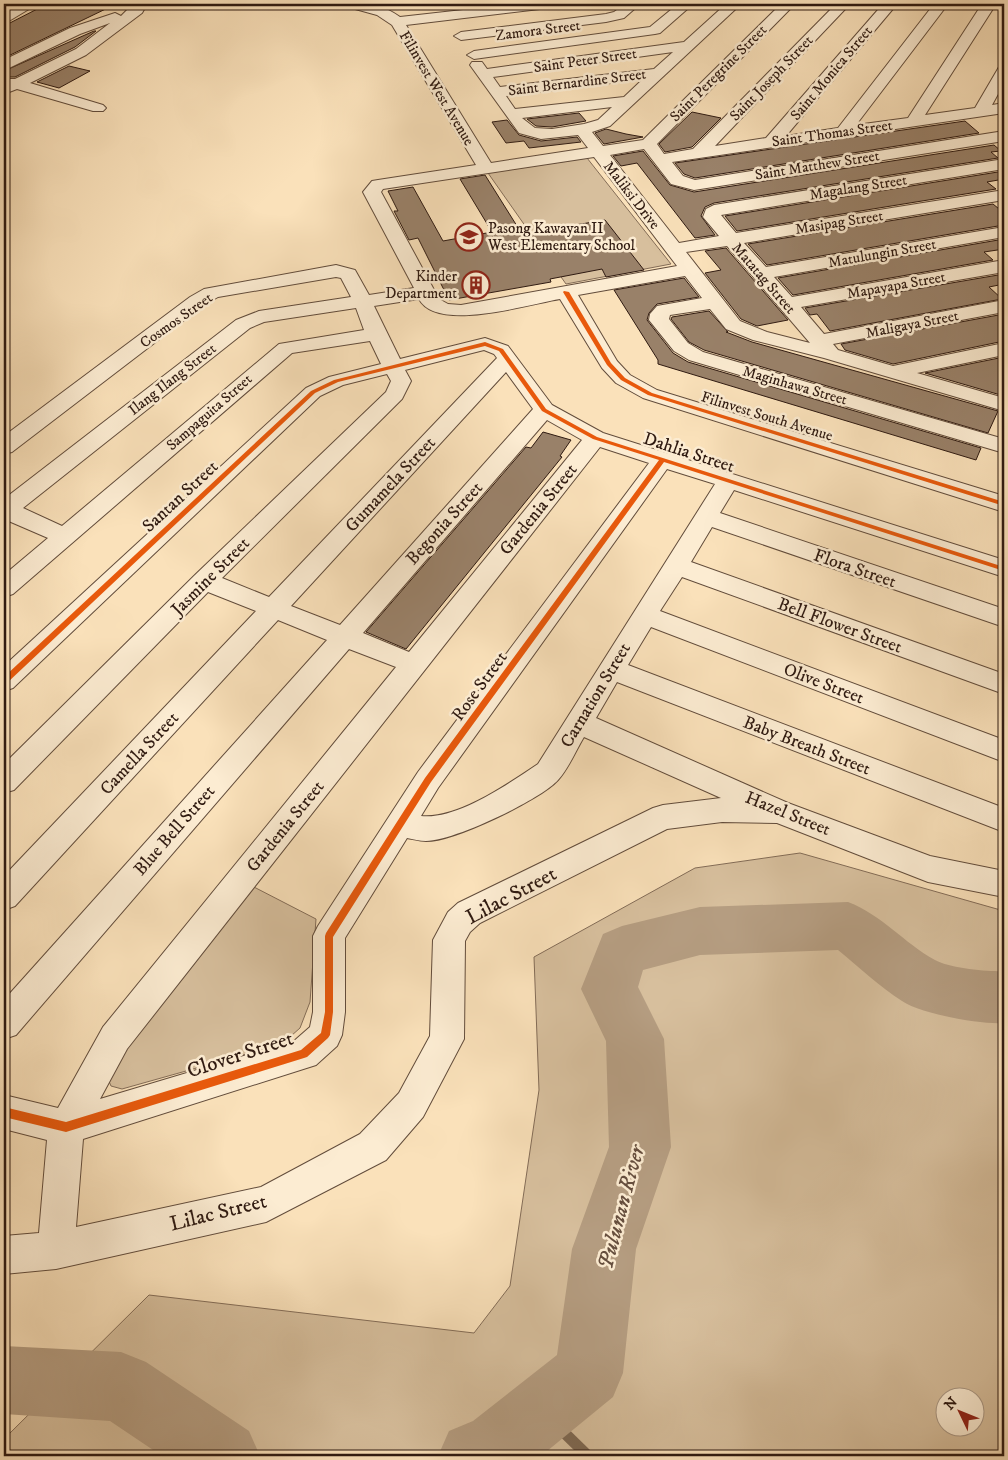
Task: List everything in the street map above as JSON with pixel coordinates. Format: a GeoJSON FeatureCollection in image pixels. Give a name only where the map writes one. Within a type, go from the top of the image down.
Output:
{"type":"FeatureCollection","features":[{"type":"Feature","properties":{"kind":"street","name":"Filinvest West Avenue"},"geometry":{"type":"LineString","coordinates":[[354,4],[388,14],[397,22],[487,169]]}},
{"type":"Feature","properties":{"kind":"street"},"geometry":{"type":"LineString","coordinates":[[397,22],[445,10],[548,4]]}},
{"type":"Feature","properties":{"kind":"street"},"geometry":{"type":"LineString","coordinates":[[461,36],[606,18],[619,15],[633,4]]}},
{"type":"Feature","properties":{"kind":"street","name":"Zamora Street"},"geometry":{"type":"LineString","coordinates":[[478,64],[655,30],[686,4]]}},
{"type":"Feature","properties":{"kind":"street","name":"Saint Peter Street"},"geometry":{"type":"LineString","coordinates":[[445,10],[478,64],[524,129],[541,134],[582,130],[604,123],[734,4]]}},
{"type":"Feature","properties":{"kind":"street","name":"Saint Peregrine Street"},"geometry":{"type":"LineString","coordinates":[[648,144],[788,4]]}},
{"type":"Feature","properties":{"kind":"street","name":"Saint Joseph Street"},"geometry":{"type":"LineString","coordinates":[[700,153],[843,4]]}},
{"type":"Feature","properties":{"kind":"street","name":"Saint Monica Street"},"geometry":{"type":"LineString","coordinates":[[772,142],[890,4]]}},
{"type":"Feature","properties":{"kind":"street"},"geometry":{"type":"LineString","coordinates":[[843,132],[941,4]]}},
{"type":"Feature","properties":{"kind":"street"},"geometry":{"type":"LineString","coordinates":[[913,122],[989,4]]}},
{"type":"Feature","properties":{"kind":"street"},"geometry":{"type":"LineString","coordinates":[[4,20],[16,6]]}},
{"type":"Feature","properties":{"kind":"street"},"geometry":{"type":"LineString","coordinates":[[4,65],[75,31],[138,7]]}},
{"type":"Feature","properties":{"kind":"street"},"geometry":{"type":"LineString","coordinates":[[8,85],[81,52],[138,7]]}},
{"type":"Feature","properties":{"kind":"street","name":"Saint Peter Street"},"geometry":{"type":"LineString","coordinates":[[478,64],[687,46]]}},
{"type":"Feature","properties":{"kind":"street"},"geometry":{"type":"LineString","coordinates":[[980,112],[1004,70]]}},
{"type":"Feature","properties":{"kind":"street","name":"Saint Bernardine Street"},"geometry":{"type":"LineString","coordinates":[[497,92],[658,73]]}},
{"type":"Feature","properties":{"kind":"street"},"geometry":{"type":"LineString","coordinates":[[8,85],[98,108]]}},
{"type":"Feature","properties":{"kind":"street"},"geometry":{"type":"LineString","coordinates":[[513,114],[627,101]]}},
{"type":"Feature","properties":{"kind":"street","name":"Saint Thomas Street"},"geometry":{"type":"LineString","coordinates":[[661,159],[1004,108]]}},
{"type":"Feature","properties":{"kind":"street"},"geometry":{"type":"LineString","coordinates":[[582,130],[599,152],[648,144]]}},
{"type":"Feature","properties":{"kind":"street","name":"Saint Matthew Street"},"geometry":{"type":"LineString","coordinates":[[648,144],[677,180],[694,185],[1004,136]]}},
{"type":"Feature","properties":{"kind":"street","name":"Maliksi Drive"},"geometry":{"type":"LineString","coordinates":[[599,152],[690,269],[461,311],[444,309],[431,303],[372,192],[373,188],[378,185],[599,152]]}},
{"type":"Feature","properties":{"kind":"street","name":"Magalang Street"},"geometry":{"type":"LineString","coordinates":[[712,213],[720,209],[1004,164]]}},
{"type":"Feature","properties":{"kind":"street","name":"Masipag Street"},"geometry":{"type":"LineString","coordinates":[[674,249],[1004,195]]}},
{"type":"Feature","properties":{"kind":"street","name":"Matatag Street"},"geometry":{"type":"LineString","coordinates":[[712,213],[712,217],[730,240],[825,347]]}},
{"type":"Feature","properties":{"kind":"street","name":"Matulungin Street"},"geometry":{"type":"LineString","coordinates":[[760,274],[1004,232]]}},
{"type":"Feature","properties":{"kind":"street","name":"Mapayapa Street"},"geometry":{"type":"LineString","coordinates":[[787,304],[1004,266]]}},
{"type":"Feature","properties":{"kind":"street"},"geometry":{"type":"LineString","coordinates":[[690,269],[733,325],[743,331],[825,347],[892,372],[1004,405]]}},
{"type":"Feature","properties":{"kind":"street","name":"Cosmos Street"},"geometry":{"type":"LineString","coordinates":[[4,447],[211,293],[343,271],[348,274],[362,300]]}},
{"type":"Feature","properties":{"kind":"street","name":"Ilang Ilang Street"},"geometry":{"type":"LineString","coordinates":[[4,510],[243,324],[259,317],[362,300],[426,292]]}},
{"type":"Feature","properties":{"kind":"street","name":"Filinvest South Avenue"},"geometry":{"type":"LineString","coordinates":[[566,292],[609,364],[623,379],[650,394],[1004,504]]}},
{"type":"Feature","properties":{"kind":"street"},"geometry":{"type":"LineString","coordinates":[[362,300],[376,334],[394,366]]}},
{"type":"Feature","properties":{"kind":"street","name":"Maginhawa Street"},"geometry":{"type":"LineString","coordinates":[[716,302],[664,310],[660,314],[659,320],[681,347],[696,356],[1002,439]]}},
{"type":"Feature","properties":{"kind":"street","name":"Maligaya Street"},"geometry":{"type":"LineString","coordinates":[[825,347],[1004,306]]}},
{"type":"Feature","properties":{"kind":"street","name":"Sampaguita Street"},"geometry":{"type":"LineString","coordinates":[[4,588],[286,348],[376,334]]}},
{"type":"Feature","properties":{"kind":"street","name":"Dahlia Street"},"geometry":{"type":"LineString","coordinates":[[394,366],[485,344],[501,350],[506,360],[544,410],[595,438],[1004,569]]}},
{"type":"Feature","properties":{"kind":"street"},"geometry":{"type":"LineString","coordinates":[[892,372],[1004,349]]}},
{"type":"Feature","properties":{"kind":"street","name":"Gumamela Street"},"geometry":{"type":"LineString","coordinates":[[275,608],[506,360]]}},
{"type":"Feature","properties":{"kind":"street","name":"Jasmine Street"},"geometry":{"type":"LineString","coordinates":[[4,782],[204,581],[395,395],[401,381],[394,366]]}},
{"type":"Feature","properties":{"kind":"street","name":"Santan Street"},"geometry":{"type":"LineString","coordinates":[[4,681],[313,392],[336,381],[394,366]]}},
{"type":"Feature","properties":{"kind":"street"},"geometry":{"type":"LineString","coordinates":[[980,398],[1004,392]]}},
{"type":"Feature","properties":{"kind":"street","name":"Begonia Street"},"geometry":{"type":"LineString","coordinates":[[344,635],[544,410]]}},
{"type":"Feature","properties":{"kind":"street","name":"Gardenia Street"},"geometry":{"type":"LineString","coordinates":[[56,1250],[66,1127],[115,1038],[595,438]]}},
{"type":"Feature","properties":{"kind":"street","name":"Rose Street"},"geometry":{"type":"LineString","coordinates":[[329,936],[428,780],[662,459]]}},
{"type":"Feature","properties":{"kind":"street","name":"Carnation Street"},"geometry":{"type":"LineString","coordinates":[[400,824],[426,829],[449,825],[528,786],[548,772],[610,669],[677,566],[729,480]]}},
{"type":"Feature","properties":{"kind":"street"},"geometry":{"type":"LineString","coordinates":[[4,510],[65,536]]}},
{"type":"Feature","properties":{"kind":"street","name":"Flora Street"},"geometry":{"type":"LineString","coordinates":[[706,517],[1004,618]]}},
{"type":"Feature","properties":{"kind":"street","name":"Bell Flower Street"},"geometry":{"type":"LineString","coordinates":[[677,566],[1004,684]]}},
{"type":"Feature","properties":{"kind":"street"},"geometry":{"type":"LineString","coordinates":[[204,581],[414,664]]}},
{"type":"Feature","properties":{"kind":"street","name":"Camella Street"},"geometry":{"type":"LineString","coordinates":[[4,897],[275,608]]}},
{"type":"Feature","properties":{"kind":"street","name":"Olive Street"},"geometry":{"type":"LineString","coordinates":[[644,615],[1004,751]]}},
{"type":"Feature","properties":{"kind":"street","name":"Blue Bell Street"},"geometry":{"type":"LineString","coordinates":[[4,1024],[344,635]]}},
{"type":"Feature","properties":{"kind":"street","name":"Baby Breath Street"},"geometry":{"type":"LineString","coordinates":[[610,669],[1004,820]]}},
{"type":"Feature","properties":{"kind":"street","name":"Hazel Street"},"geometry":{"type":"LineString","coordinates":[[578,722],[778,811],[928,869],[1004,884]]}},
{"type":"Feature","properties":{"kind":"street","name":"Lilac Street"},"geometry":{"type":"LineString","coordinates":[[4,1255],[56,1250],[266,1204],[373,1147],[411,1105],[447,1039],[449,940],[459,922],[470,913],[663,817],[722,810],[778,811]]}},
{"type":"Feature","properties":{"kind":"street","name":"Clover Street"},"geometry":{"type":"LineString","coordinates":[[66,1127],[304,1054],[325,1035],[329,1012],[329,936]]}},
{"type":"Feature","properties":{"kind":"street"},"geometry":{"type":"LineString","coordinates":[[4,1112],[66,1127]]}},
{"type":"Feature","properties":{"kind":"shaded area"},"geometry":{"type":"Polygon","coordinates":[[[587,158],[671,264],[566,284],[488,173],[587,158]]]}},
{"type":"Feature","properties":{"kind":"shaded area"},"geometry":{"type":"Polygon","coordinates":[[[800,853],[1004,911],[1004,1456],[4,1456],[4,1439],[149,1295],[474,1333],[510,1286],[539,1090],[534,957],[695,868],[800,853]]]}},
{"type":"Feature","properties":{"kind":"shaded area"},"geometry":{"type":"Polygon","coordinates":[[[252,886],[316,919],[310,1002],[300,1028],[282,1044],[122,1089],[111,1086],[105,1072],[252,886]]]}},
{"type":"Feature","properties":{"kind":"building"},"geometry":{"type":"Polygon","coordinates":[[[47,4],[116,4],[4,58],[4,26],[47,4]]]}},
{"type":"Feature","properties":{"kind":"building"},"geometry":{"type":"Polygon","coordinates":[[[96,31],[75,47],[15,77],[4,77],[4,71],[96,31]]]}},
{"type":"Feature","properties":{"kind":"building"},"geometry":{"type":"Polygon","coordinates":[[[69,66],[90,71],[59,88],[37,82],[69,66]]]}},
{"type":"Feature","properties":{"kind":"building"},"geometry":{"type":"Polygon","coordinates":[[[692,112],[721,118],[692,147],[665,152],[659,144],[692,112]]]}},
{"type":"Feature","properties":{"kind":"building"},"geometry":{"type":"Polygon","coordinates":[[[579,113],[586,121],[552,127],[536,126],[527,119],[579,113]]]}},
{"type":"Feature","properties":{"kind":"building"},"geometry":{"type":"Polygon","coordinates":[[[507,120],[519,135],[541,141],[577,137],[581,142],[529,148],[524,141],[506,143],[492,122],[507,120]]]}},
{"type":"Feature","properties":{"kind":"building"},"geometry":{"type":"Polygon","coordinates":[[[965,121],[979,133],[695,178],[684,174],[675,163],[965,121]]]}},
{"type":"Feature","properties":{"kind":"building"},"geometry":{"type":"Polygon","coordinates":[[[606,129],[643,137],[604,144],[595,133],[606,129]]]}},
{"type":"Feature","properties":{"kind":"building"},"geometry":{"type":"Polygon","coordinates":[[[994,145],[1001,151],[991,152],[998,158],[714,203],[705,207],[701,216],[715,235],[695,238],[637,163],[621,166],[613,156],[643,151],[670,185],[694,192],[994,145]]]}},
{"type":"Feature","properties":{"kind":"building"},"geometry":{"type":"Polygon","coordinates":[[[1004,171],[1004,179],[987,182],[996,189],[737,231],[725,216],[1004,171]]]}},
{"type":"Feature","properties":{"kind":"building","name":"Pasong Kawayan II West Elementary School"},"geometry":{"type":"Polygon","coordinates":[[[485,175],[522,234],[605,220],[644,270],[606,277],[602,269],[550,279],[551,282],[449,300],[418,238],[409,240],[394,211],[398,211],[388,191],[413,187],[443,241],[492,232],[460,179],[485,175]]]}},
{"type":"Feature","properties":{"kind":"building"},"geometry":{"type":"Polygon","coordinates":[[[993,204],[1004,213],[1004,225],[767,265],[748,244],[993,204]]]}},
{"type":"Feature","properties":{"kind":"building"},"geometry":{"type":"Polygon","coordinates":[[[1004,239],[1004,249],[984,252],[993,260],[793,295],[778,278],[1004,239]]]}},
{"type":"Feature","properties":{"kind":"building"},"geometry":{"type":"Polygon","coordinates":[[[726,248],[788,320],[757,326],[741,319],[705,273],[721,270],[705,251],[726,248]]]}},
{"type":"Feature","properties":{"kind":"building"},"geometry":{"type":"Polygon","coordinates":[[[1004,274],[1004,284],[989,287],[1002,299],[830,331],[817,314],[810,315],[805,308],[1004,274]]]}},
{"type":"Feature","properties":{"kind":"building"},"geometry":{"type":"Polygon","coordinates":[[[684,278],[699,297],[657,304],[649,313],[647,320],[673,353],[688,362],[981,448],[976,460],[658,364],[658,360],[614,290],[684,278]]]}},
{"type":"Feature","properties":{"kind":"building"},"geometry":{"type":"Polygon","coordinates":[[[709,311],[728,332],[726,332],[752,342],[998,411],[988,433],[704,350],[689,342],[671,319],[672,317],[709,311]]]}},
{"type":"Feature","properties":{"kind":"building"},"geometry":{"type":"Polygon","coordinates":[[[1004,314],[1004,341],[893,364],[845,350],[841,344],[1004,314]]]}},
{"type":"Feature","properties":{"kind":"building"},"geometry":{"type":"Polygon","coordinates":[[[1004,357],[1004,396],[925,373],[1004,357]]]}},
{"type":"Feature","properties":{"kind":"building"},"geometry":{"type":"Polygon","coordinates":[[[543,432],[571,440],[560,456],[562,457],[406,649],[366,632],[526,447],[531,448],[543,432]]]}},
{"type":"Feature","properties":{"kind":"waterway","name":"Pulunan River"},"geometry":{"type":"LineString","coordinates":[[474,1456],[488,1454],[589,1373],[604,1249],[640,1147],[635,1039],[609,989],[622,951],[700,931],[848,926],[923,984],[987,998],[1004,997]]}},
{"type":"Feature","properties":{"kind":"waterway","name":"Pulunan River"},"geometry":{"type":"LineString","coordinates":[[4,1380],[121,1387],[224,1456]]}},
{"type":"Feature","properties":{"kind":"waterway"},"geometry":{"type":"LineString","coordinates":[[542,1411],[588,1456]]}},
{"type":"Feature","properties":{"kind":"cycle path"},"geometry":{"type":"LineString","coordinates":[[566,292],[609,364],[623,379],[650,394],[1004,504]]}},
{"type":"Feature","properties":{"kind":"cycle path"},"geometry":{"type":"LineString","coordinates":[[4,681],[313,392],[336,381],[485,344],[501,350],[544,410],[595,438],[1004,569]]}},
{"type":"Feature","properties":{"kind":"cycle path"},"geometry":{"type":"LineString","coordinates":[[4,1112],[66,1127],[304,1054],[325,1035],[329,1012],[329,936],[428,780],[663,459]]}},
{"type":"Feature","properties":{"kind":"place","name":"Pasong Kawayan II West Elementary School"},"geometry":{"type":"Point","coordinates":[469,237]}},
{"type":"Feature","properties":{"kind":"place","name":"Kinder Department"},"geometry":{"type":"Point","coordinates":[476,285]}}]}
